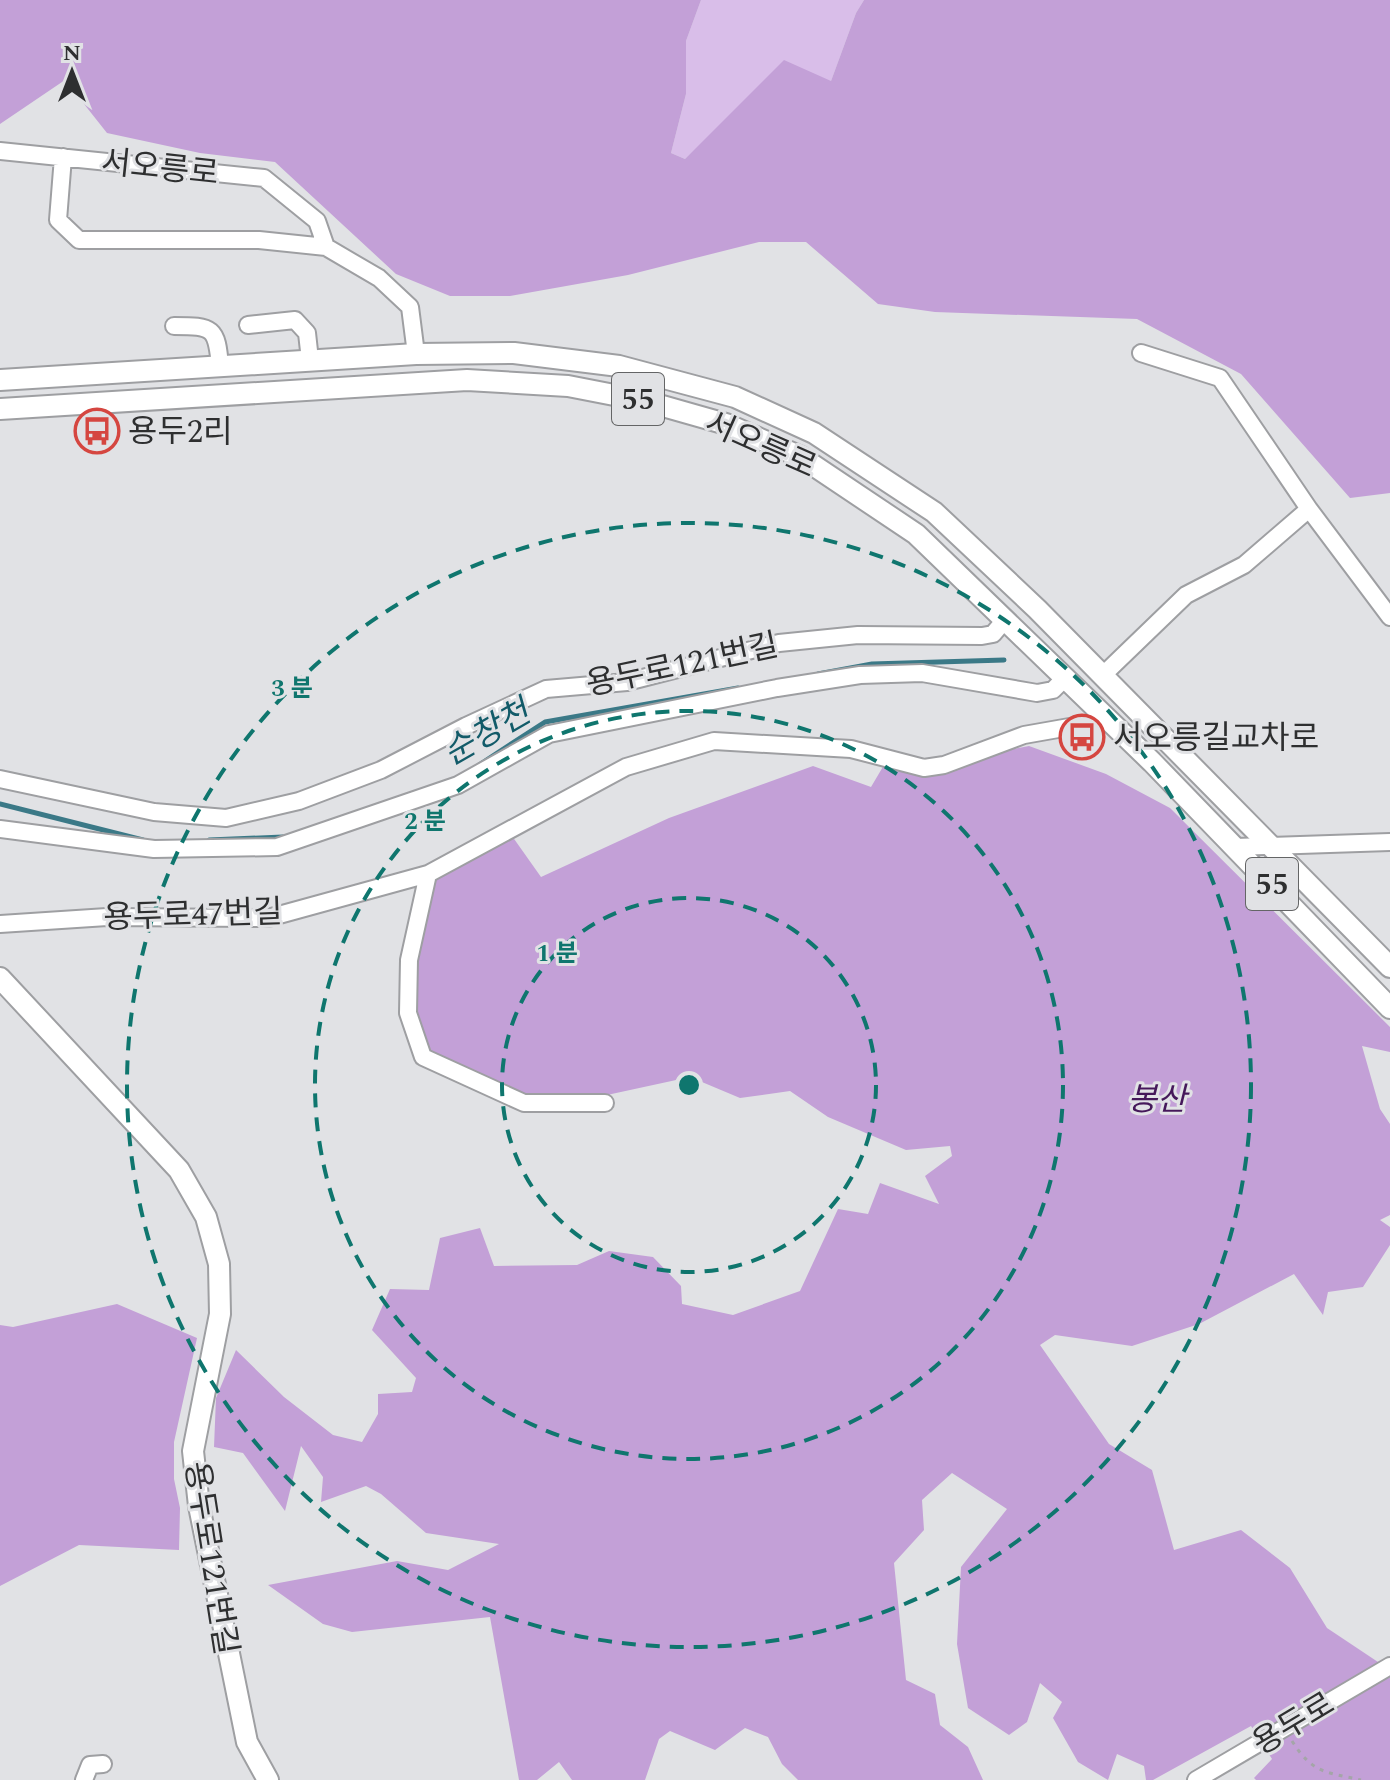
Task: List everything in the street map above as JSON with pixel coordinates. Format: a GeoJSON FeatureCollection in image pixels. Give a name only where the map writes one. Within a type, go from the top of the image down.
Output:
{"type":"FeatureCollection","features":[{"type":"Feature","properties":{"kind":"main road","name":"서오릉로"},"geometry":{"type":"LineString","coordinates":[[0,380],[416,354],[514,353],[619,366],[735,397],[814,433],[934,512],[1037,609],[1390,967]]}},
{"type":"Feature","properties":{"kind":"main road","name":"서오릉로"},"geometry":{"type":"LineString","coordinates":[[0,409],[467,380],[568,386],[614,394],[726,424],[801,457],[916,534],[1066,677],[1236,847],[1390,1008]]}},
{"type":"Feature","properties":{"kind":"main road","name":"용두로121번길"},"geometry":{"type":"LineString","coordinates":[[0,978],[179,1170],[206,1217],[219,1264],[220,1314],[193,1451],[199,1506],[247,1742],[268,1780]]}},
{"type":"Feature","properties":{"kind":"street","name":"서오릉로"},"geometry":{"type":"LineString","coordinates":[[0,151],[264,178],[317,221],[326,247]]}},
{"type":"Feature","properties":{"kind":"street"},"geometry":{"type":"LineString","coordinates":[[63,157],[58,220],[79,240],[259,240],[326,247],[379,278],[410,307],[416,354]]}},
{"type":"Feature","properties":{"kind":"street"},"geometry":{"type":"LineString","coordinates":[[248,325],[295,320],[307,333],[310,360]]}},
{"type":"Feature","properties":{"kind":"street"},"geometry":{"type":"LineString","coordinates":[[174,326],[204,326],[212,331],[217,338],[220,367]]}},
{"type":"Feature","properties":{"kind":"street"},"geometry":{"type":"LineString","coordinates":[[1141,353],[1220,378],[1309,509],[1390,617]]}},
{"type":"Feature","properties":{"kind":"street"},"geometry":{"type":"LineString","coordinates":[[1102,676],[1186,595],[1244,565],[1309,509]]}},
{"type":"Feature","properties":{"kind":"street","name":"용두로121번길"},"geometry":{"type":"LineString","coordinates":[[0,779],[154,812],[226,818],[299,801],[381,770],[546,689],[627,682],[779,643],[858,635],[982,636],[993,634],[1004,621]]}},
{"type":"Feature","properties":{"kind":"street"},"geometry":{"type":"LineString","coordinates":[[0,829],[154,849],[277,847],[458,785],[549,734],[777,688],[860,675],[922,673],[1037,693],[1053,690],[1066,677]]}},
{"type":"Feature","properties":{"kind":"street","name":"용두로47번길"},"geometry":{"type":"LineString","coordinates":[[0,924],[107,917],[268,918],[428,874],[626,767],[714,741],[851,749],[924,768],[944,765],[1024,735],[1109,720]]}},
{"type":"Feature","properties":{"kind":"street"},"geometry":{"type":"LineString","coordinates":[[1236,847],[1390,842]]}},
{"type":"Feature","properties":{"kind":"street"},"geometry":{"type":"LineString","coordinates":[[428,874],[409,960],[408,1013],[423,1057],[524,1103],[605,1103]]}},
{"type":"Feature","properties":{"kind":"street","name":"용두로"},"geometry":{"type":"LineString","coordinates":[[1196,1780],[1390,1666]]}},
{"type":"Feature","properties":{"kind":"street"},"geometry":{"type":"LineString","coordinates":[[84,1780],[90,1765],[103,1764]]}},
{"type":"Feature","properties":{"kind":"path"},"geometry":{"type":"LineString","coordinates":[[1284,1729],[1302,1757],[1321,1772],[1361,1780]]}},
{"type":"Feature","properties":{"kind":"shaded area"},"geometry":{"type":"Polygon","coordinates":[[[701,0],[864,0],[856,13],[831,81],[701,144],[685,159],[671,153],[686,94],[686,41],[701,0]]]}},
{"type":"Feature","properties":{"kind":"green space"},"geometry":{"type":"Polygon","coordinates":[[[0,0],[701,0],[686,41],[686,94],[671,153],[685,159],[784,60],[831,81],[856,13],[864,0],[1390,0],[1390,493],[1350,498],[1241,374],[1137,319],[935,312],[878,304],[806,242],[759,242],[628,275],[510,296],[450,296],[396,274],[275,162],[200,153],[107,133],[65,80],[0,124],[0,0]]]}},
{"type":"Feature","properties":{"kind":"green space","name":"봉산"},"geometry":{"type":"Polygon","coordinates":[[[1029,746],[1106,774],[1170,808],[1390,1027],[1390,1052],[1362,1046],[1380,1109],[1390,1124],[1390,1215],[1380,1220],[1390,1227],[1390,1245],[1363,1287],[1328,1292],[1323,1315],[1294,1274],[1199,1324],[1132,1346],[1055,1335],[1040,1345],[1109,1444],[1152,1470],[1174,1550],[1241,1530],[1290,1568],[1327,1628],[1390,1670],[1390,1780],[1256,1780],[1254,1778],[1272,1759],[1251,1726],[1153,1780],[1146,1780],[1144,1766],[1117,1754],[1108,1780],[1078,1762],[1053,1718],[1062,1702],[1040,1683],[1027,1722],[1009,1735],[968,1708],[957,1644],[961,1567],[1007,1509],[952,1473],[922,1500],[924,1530],[894,1563],[906,1680],[935,1694],[940,1725],[968,1747],[983,1780],[798,1780],[782,1764],[768,1737],[745,1728],[715,1750],[670,1731],[659,1739],[645,1780],[572,1780],[559,1762],[537,1780],[519,1780],[490,1617],[352,1632],[323,1624],[268,1585],[397,1561],[448,1570],[499,1544],[426,1533],[381,1494],[366,1486],[321,1502],[323,1477],[301,1446],[285,1511],[243,1453],[214,1447],[216,1398],[236,1350],[284,1397],[333,1435],[362,1442],[378,1414],[378,1394],[412,1392],[416,1378],[372,1330],[390,1289],[429,1290],[440,1238],[480,1228],[494,1266],[577,1265],[609,1251],[653,1257],[681,1286],[682,1304],[733,1315],[800,1291],[838,1209],[868,1214],[880,1183],[939,1204],[925,1176],[952,1156],[950,1146],[906,1150],[828,1117],[790,1091],[740,1098],[690,1077],[607,1095],[524,1097],[428,1052],[413,1012],[415,961],[432,878],[512,836],[541,877],[669,818],[813,766],[871,787],[884,765],[938,774],[988,754],[1029,746]]]}},
{"type":"Feature","properties":{"kind":"green space"},"geometry":{"type":"Polygon","coordinates":[[[117,1304],[197,1338],[174,1442],[174,1479],[180,1508],[179,1550],[79,1545],[0,1586],[0,1325],[13,1327],[117,1304]]]}},
{"type":"Feature","properties":{"kind":"waterway","name":"순창천"},"geometry":{"type":"LineString","coordinates":[[818,674],[872,664],[1004,660]]}},
{"type":"Feature","properties":{"kind":"waterway","name":"순창천"},"geometry":{"type":"LineString","coordinates":[[479,765],[545,722],[738,688]]}},
{"type":"Feature","properties":{"kind":"waterway","name":"순창천"},"geometry":{"type":"LineString","coordinates":[[0,804],[143,840]]}},
{"type":"Feature","properties":{"kind":"waterway","name":"순창천"},"geometry":{"type":"LineString","coordinates":[[209,840],[283,837]]}},
{"type":"Feature","properties":{"kind":"place","name":"용두2리"},"geometry":{"type":"Point","coordinates":[97,431]}},
{"type":"Feature","properties":{"kind":"place","name":"서오릉길교차로"},"geometry":{"type":"Point","coordinates":[1082,737]}}]}
